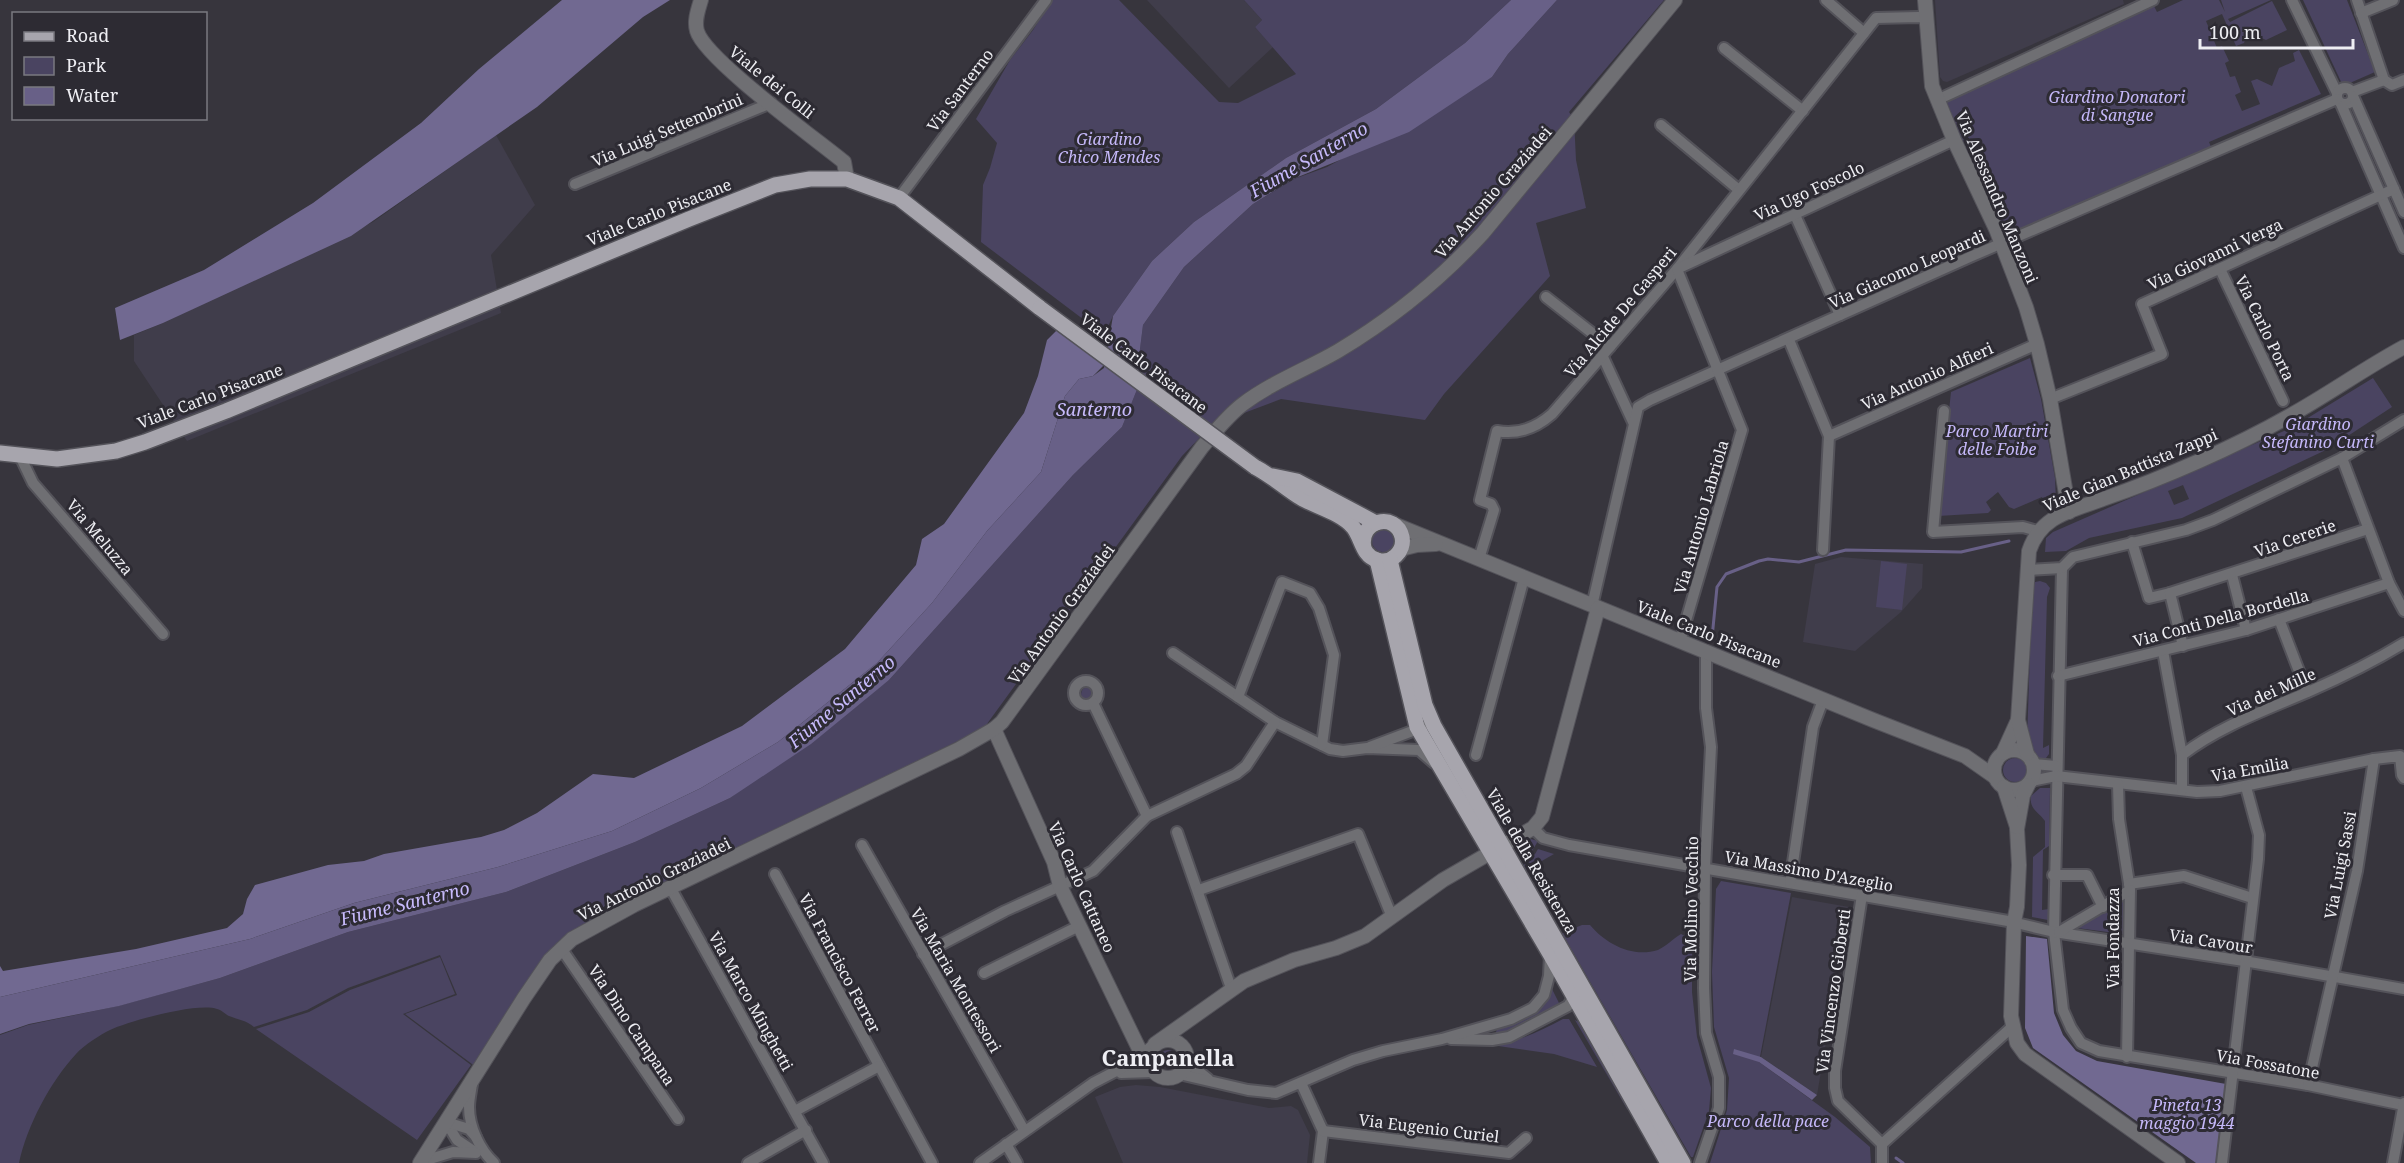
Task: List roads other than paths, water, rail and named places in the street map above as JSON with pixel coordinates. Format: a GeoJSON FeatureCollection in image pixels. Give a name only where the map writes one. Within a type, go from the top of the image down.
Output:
{"type":"FeatureCollection","features":[{"type":"Feature","properties":{"kind":"main road","name":"Viale Carlo Pisacane"},"geometry":{"type":"LineString","coordinates":[[0,453],[57,459],[116,451],[145,442],[226,411],[563,270],[775,185],[810,178],[847,179],[899,198],[1040,308],[1255,467],[1272,476],[1304,500],[1332,512],[1353,527],[1371,558],[1389,556]]}},
{"type":"Feature","properties":{"kind":"main road","name":"Viale Carlo Pisacane"},"geometry":{"type":"LineString","coordinates":[[1272,476],[1297,481],[1383,523]]}},
{"type":"Feature","properties":{"kind":"main road"},"geometry":{"type":"LineString","coordinates":[[1304,500],[1307,495],[1313,494],[1334,501]]}},
{"type":"Feature","properties":{"kind":"main road"},"geometry":{"type":"LineString","coordinates":[[1364,548],[1364,536],[1370,526],[1383,523],[1400,531],[1402,537],[1389,556]]}},
{"type":"Feature","properties":{"kind":"main road","name":"Viale della Resistenza"},"geometry":{"type":"LineString","coordinates":[[1389,556],[1424,730],[1441,769],[1497,850],[1574,996],[1683,1163]]}},
{"type":"Feature","properties":{"kind":"main road","name":"Viale della Resistenza"},"geometry":{"type":"LineString","coordinates":[[1424,730],[1497,850],[1585,1018],[1668,1163]]}},
{"type":"Feature","properties":{"kind":"street","name":"Viale dei Colli"},"geometry":{"type":"LineString","coordinates":[[701,0],[696,20],[697,32],[705,46],[844,162],[847,179]]}},
{"type":"Feature","properties":{"kind":"street","name":"Via Santerno"},"geometry":{"type":"LineString","coordinates":[[899,198],[1046,0]]}},
{"type":"Feature","properties":{"kind":"street","name":"Via Antonio Graziadei"},"geometry":{"type":"LineString","coordinates":[[420,1163],[524,998],[561,948],[587,929],[670,887],[833,811],[959,749],[994,729],[1009,714],[1202,447],[1225,420],[1262,391],[1337,351],[1388,320],[1457,261],[1497,217],[1675,0]]}},
{"type":"Feature","properties":{"kind":"street"},"geometry":{"type":"LineString","coordinates":[[1826,0],[1864,33]]}},
{"type":"Feature","properties":{"kind":"street","name":"Via Alessandro Manzoni"},"geometry":{"type":"LineString","coordinates":[[1925,0],[1932,86],[1953,140],[2002,244],[2037,344],[2050,399],[2069,512]]}},
{"type":"Feature","properties":{"kind":"street"},"geometry":{"type":"LineString","coordinates":[[1937,100],[2153,0]]}},
{"type":"Feature","properties":{"kind":"street"},"geometry":{"type":"LineString","coordinates":[[2292,0],[2404,248]]}},
{"type":"Feature","properties":{"kind":"street"},"geometry":{"type":"LineString","coordinates":[[2356,0],[2384,80],[2392,85],[2404,80]]}},
{"type":"Feature","properties":{"kind":"street"},"geometry":{"type":"LineString","coordinates":[[2361,13],[2393,0]]}},
{"type":"Feature","properties":{"kind":"street","name":"Via Alcide De Gasperi"},"geometry":{"type":"LineString","coordinates":[[1479,559],[1494,510],[1491,504],[1480,500],[1497,431],[1508,433],[1539,425],[1552,414],[1677,269],[1876,18],[1919,16],[1927,19]]}},
{"type":"Feature","properties":{"kind":"street"},"geometry":{"type":"LineString","coordinates":[[1724,48],[1803,111]]}},
{"type":"Feature","properties":{"kind":"street"},"geometry":{"type":"LineString","coordinates":[[2384,80],[2353,94],[2404,212]]}},
{"type":"Feature","properties":{"kind":"street","name":"Via Giacomo Leopardi"},"geometry":{"type":"LineString","coordinates":[[1595,607],[1638,407],[1840,315],[2338,98],[2343,87],[2348,88],[2353,94]]}},
{"type":"Feature","properties":{"kind":"street","name":"Via Luigi Settembrini"},"geometry":{"type":"LineString","coordinates":[[575,184],[771,103]]}},
{"type":"Feature","properties":{"kind":"street"},"geometry":{"type":"LineString","coordinates":[[1661,125],[1739,190]]}},
{"type":"Feature","properties":{"kind":"street","name":"Via Ugo Foscolo"},"geometry":{"type":"LineString","coordinates":[[1677,269],[1953,140]]}},
{"type":"Feature","properties":{"kind":"street","name":"Via Giovanni Verga"},"geometry":{"type":"LineString","coordinates":[[2050,399],[2162,354],[2142,304],[2394,189]]}},
{"type":"Feature","properties":{"kind":"street"},"geometry":{"type":"LineString","coordinates":[[1795,215],[1840,315]]}},
{"type":"Feature","properties":{"kind":"street","name":"Via Antonio Labriola"},"geometry":{"type":"LineString","coordinates":[[1677,269],[1742,430],[1680,641]]}},
{"type":"Feature","properties":{"kind":"street","name":"Via Carlo Porta"},"geometry":{"type":"LineString","coordinates":[[2220,269],[2283,401]]}},
{"type":"Feature","properties":{"kind":"street"},"geometry":{"type":"LineString","coordinates":[[1546,297],[1610,347]]}},
{"type":"Feature","properties":{"kind":"street"},"geometry":{"type":"LineString","coordinates":[[1789,340],[1829,436],[1823,550]]}},
{"type":"Feature","properties":{"kind":"street","name":"Via Antonio Alfieri"},"geometry":{"type":"LineString","coordinates":[[1829,436],[2037,344]]}},
{"type":"Feature","properties":{"kind":"street","name":"Viale Gian Battista Zappi"},"geometry":{"type":"LineString","coordinates":[[2030,759],[2018,720],[2027,570],[2029,551],[2037,531],[2051,519],[2204,458],[2290,416],[2404,347]]}},
{"type":"Feature","properties":{"kind":"street"},"geometry":{"type":"LineString","coordinates":[[1603,357],[1633,422]]}},
{"type":"Feature","properties":{"kind":"street"},"geometry":{"type":"LineString","coordinates":[[1944,411],[1933,532],[2023,527],[2037,531]]}},
{"type":"Feature","properties":{"kind":"street"},"geometry":{"type":"LineString","coordinates":[[2027,570],[2061,568],[2073,557],[2186,530],[2213,520],[2342,458],[2404,420]]}},
{"type":"Feature","properties":{"kind":"street","name":"Via Meluzza"},"geometry":{"type":"LineString","coordinates":[[20,456],[33,483],[163,634]]}},
{"type":"Feature","properties":{"kind":"street"},"geometry":{"type":"LineString","coordinates":[[2342,458],[2389,583],[2404,611]]}},
{"type":"Feature","properties":{"kind":"street","name":"Viale Carlo Pisacane"},"geometry":{"type":"LineString","coordinates":[[1383,523],[1479,559],[1965,756],[2000,782]]}},
{"type":"Feature","properties":{"kind":"street","name":"Via Cererie"},"geometry":{"type":"LineString","coordinates":[[2133,542],[2149,598],[2232,575],[2368,529]]}},
{"type":"Feature","properties":{"kind":"street","name":"Viale Carlo Pisacane"},"geometry":{"type":"LineString","coordinates":[[1389,556],[1418,545],[1441,544]]}},
{"type":"Feature","properties":{"kind":"street","name":"Via Fossatone"},"geometry":{"type":"LineString","coordinates":[[2061,568],[2053,876],[2063,1010],[2071,1028],[2081,1043],[2099,1051],[2234,1072],[2404,1104]]}},
{"type":"Feature","properties":{"kind":"street"},"geometry":{"type":"LineString","coordinates":[[2232,575],[2246,630]]}},
{"type":"Feature","properties":{"kind":"street"},"geometry":{"type":"LineString","coordinates":[[1476,755],[1524,578]]}},
{"type":"Feature","properties":{"kind":"street"},"geometry":{"type":"LineString","coordinates":[[1238,697],[1282,582],[1310,593],[1319,608],[1334,655],[1322,745]]}},
{"type":"Feature","properties":{"kind":"street","name":"Via Conti Della Bordella"},"geometry":{"type":"LineString","coordinates":[[2058,676],[2246,630],[2389,583]]}},
{"type":"Feature","properties":{"kind":"street"},"geometry":{"type":"LineString","coordinates":[[2170,593],[2183,646]]}},
{"type":"Feature","properties":{"kind":"street"},"geometry":{"type":"LineString","coordinates":[[1149,1050],[1231,988],[1256,975],[1365,936],[1443,880],[1533,828],[1542,817],[1595,607]]}},
{"type":"Feature","properties":{"kind":"street"},"geometry":{"type":"LineString","coordinates":[[2279,619],[2307,692]]}},
{"type":"Feature","properties":{"kind":"street","name":"Via dei Mille"},"geometry":{"type":"LineString","coordinates":[[2182,755],[2237,723],[2367,666],[2404,643]]}},
{"type":"Feature","properties":{"kind":"street","name":"Via Molino Vecchio"},"geometry":{"type":"LineString","coordinates":[[1700,1163],[1719,1108],[1719,1077],[1706,1033],[1704,987],[1705,868],[1711,747],[1706,708],[1706,651]]}},
{"type":"Feature","properties":{"kind":"street"},"geometry":{"type":"LineString","coordinates":[[2163,651],[2182,755],[2182,790]]}},
{"type":"Feature","properties":{"kind":"street"},"geometry":{"type":"LineString","coordinates":[[1173,653],[1275,722],[1322,745],[1344,751],[1367,748],[1424,730]]}},
{"type":"Feature","properties":{"kind":"street"},"geometry":{"type":"LineString","coordinates":[[1790,883],[1813,727],[1823,700]]}},
{"type":"Feature","properties":{"kind":"street"},"geometry":{"type":"LineString","coordinates":[[1093,703],[1147,816]]}},
{"type":"Feature","properties":{"kind":"street","name":"Viale Gian Battista Zappi"},"geometry":{"type":"LineString","coordinates":[[2001,755],[2018,720]]}},
{"type":"Feature","properties":{"kind":"street"},"geometry":{"type":"LineString","coordinates":[[923,954],[1099,866],[1147,816],[1236,774],[1246,766],[1275,722]]}},
{"type":"Feature","properties":{"kind":"street","name":"Via Carlo Cattaneo"},"geometry":{"type":"LineString","coordinates":[[994,729],[1054,862],[1060,886],[1079,926],[1149,1050]]}},
{"type":"Feature","properties":{"kind":"street"},"geometry":{"type":"LineString","coordinates":[[1394,750],[1424,730]]}},
{"type":"Feature","properties":{"kind":"street"},"geometry":{"type":"LineString","coordinates":[[1367,748],[1419,750],[1441,769]]}},
{"type":"Feature","properties":{"kind":"street"},"geometry":{"type":"LineString","coordinates":[[2017,829],[1994,770],[2001,755],[2016,750],[2030,759],[2035,770],[2023,795],[2017,829],[2019,865],[2014,922],[2012,1027],[2017,1043],[2025,1054],[2178,1163]]}},
{"type":"Feature","properties":{"kind":"street","name":"Viale Carlo Pisacane"},"geometry":{"type":"LineString","coordinates":[[1965,756],[2001,755]]}},
{"type":"Feature","properties":{"kind":"street","name":"Via Emilia"},"geometry":{"type":"LineString","coordinates":[[2030,759],[2056,771],[2118,784],[2182,790],[2220,791],[2247,787],[2374,759],[2400,756],[2404,778]]}},
{"type":"Feature","properties":{"kind":"street","name":"Via Luigi Sassi"},"geometry":{"type":"LineString","coordinates":[[2308,1085],[2357,871],[2374,759]]}},
{"type":"Feature","properties":{"kind":"street","name":"Via Emilia"},"geometry":{"type":"LineString","coordinates":[[2030,783],[2056,771]]}},
{"type":"Feature","properties":{"kind":"street"},"geometry":{"type":"LineString","coordinates":[[2000,782],[2017,790],[2030,783]]}},
{"type":"Feature","properties":{"kind":"street","name":"Via Fondazza"},"geometry":{"type":"LineString","coordinates":[[2118,784],[2119,819],[2130,887],[2127,1057]]}},
{"type":"Feature","properties":{"kind":"street"},"geometry":{"type":"LineString","coordinates":[[2222,1163],[2259,835],[2247,787]]}},
{"type":"Feature","properties":{"kind":"street","name":"Via Massimo D'Azeglio"},"geometry":{"type":"LineString","coordinates":[[1533,828],[1543,838],[1569,845],[2014,922]]}},
{"type":"Feature","properties":{"kind":"street"},"geometry":{"type":"LineString","coordinates":[[1177,832],[1199,890],[1231,988]]}},
{"type":"Feature","properties":{"kind":"street"},"geometry":{"type":"LineString","coordinates":[[1199,890],[1358,834],[1392,917]]}},
{"type":"Feature","properties":{"kind":"street","name":"Via Maria Montessori"},"geometry":{"type":"LineString","coordinates":[[862,845],[1024,1130]]}},
{"type":"Feature","properties":{"kind":"street","name":"Via Francisco Ferrer"},"geometry":{"type":"LineString","coordinates":[[775,874],[932,1163]]}},
{"type":"Feature","properties":{"kind":"street"},"geometry":{"type":"LineString","coordinates":[[2053,876],[2087,875],[2103,907]]}},
{"type":"Feature","properties":{"kind":"street"},"geometry":{"type":"LineString","coordinates":[[2056,932],[2103,907],[2130,887],[2184,876],[2252,898]]}},
{"type":"Feature","properties":{"kind":"street","name":"Via Marco Minghetti"},"geometry":{"type":"LineString","coordinates":[[670,887],[823,1163]]}},
{"type":"Feature","properties":{"kind":"street","name":"Via Vincenzo Gioberti"},"geometry":{"type":"LineString","coordinates":[[1862,896],[1835,1088],[1838,1101],[1882,1144]]}},
{"type":"Feature","properties":{"kind":"street","name":"Via Cavour"},"geometry":{"type":"LineString","coordinates":[[2014,922],[2056,932],[2333,975],[2404,989]]}},
{"type":"Feature","properties":{"kind":"street"},"geometry":{"type":"LineString","coordinates":[[984,973],[1079,926]]}},
{"type":"Feature","properties":{"kind":"street","name":"Via Dino Campana"},"geometry":{"type":"LineString","coordinates":[[561,948],[678,1119]]}},
{"type":"Feature","properties":{"kind":"street"},"geometry":{"type":"LineString","coordinates":[[1112,1074],[1136,1071],[1154,1072],[1169,1078],[1179,1074],[1266,1093],[1276,1093],[1363,1057],[1442,1039],[1511,1019],[1533,1008],[1544,995],[1549,976],[1550,954]]}},
{"type":"Feature","properties":{"kind":"street"},"geometry":{"type":"LineString","coordinates":[[1442,1039],[1492,1040],[1509,1037],[1574,996]]}},
{"type":"Feature","properties":{"kind":"street"},"geometry":{"type":"LineString","coordinates":[[1179,1074],[1186,1064],[1183,1036],[1195,1015]]}},
{"type":"Feature","properties":{"kind":"street"},"geometry":{"type":"LineString","coordinates":[[1882,1163],[1882,1144],[2012,1027]]}},
{"type":"Feature","properties":{"kind":"street"},"geometry":{"type":"LineString","coordinates":[[980,1163],[1093,1083],[1112,1074],[1161,1041],[1174,1041],[1186,1053],[1193,1067],[1208,1079]]}},
{"type":"Feature","properties":{"kind":"street"},"geometry":{"type":"LineString","coordinates":[[1149,1050],[1149,1062],[1154,1072]]}},
{"type":"Feature","properties":{"kind":"street"},"geometry":{"type":"LineString","coordinates":[[795,1111],[879,1066]]}},
{"type":"Feature","properties":{"kind":"street"},"geometry":{"type":"LineString","coordinates":[[473,1080],[469,1108],[477,1137],[486,1157]]}},
{"type":"Feature","properties":{"kind":"street"},"geometry":{"type":"LineString","coordinates":[[1301,1083],[1323,1131],[1319,1163]]}},
{"type":"Feature","properties":{"kind":"street"},"geometry":{"type":"LineString","coordinates":[[2393,1163],[2404,1104]]}},
{"type":"Feature","properties":{"kind":"street"},"geometry":{"type":"LineString","coordinates":[[446,1122],[469,1129],[477,1137]]}},
{"type":"Feature","properties":{"kind":"street"},"geometry":{"type":"LineString","coordinates":[[446,1122],[457,1140],[486,1157]]}},
{"type":"Feature","properties":{"kind":"street"},"geometry":{"type":"LineString","coordinates":[[748,1163],[806,1130]]}},
{"type":"Feature","properties":{"kind":"street","name":"Via Eugenio Curiel"},"geometry":{"type":"LineString","coordinates":[[1323,1131],[1509,1153],[1526,1138]]}},
{"type":"Feature","properties":{"kind":"street"},"geometry":{"type":"LineString","coordinates":[[1006,1144],[1017,1163]]}},
{"type":"Feature","properties":{"kind":"street"},"geometry":{"type":"LineString","coordinates":[[420,1163],[453,1152],[486,1157]]}},
{"type":"Feature","properties":{"kind":"water","name":"Santerno"},"geometry":{"type":"Polygon","coordinates":[[[1511,0],[1557,0],[1508,54],[1492,77],[1409,132],[1293,179],[1253,204],[1184,267],[1143,325],[1139,357],[1142,377],[1122,427],[1073,475],[889,680],[811,744],[730,798],[635,842],[506,892],[348,932],[220,978],[119,1006],[29,1024],[0,1034],[0,997],[250,939],[354,903],[498,867],[612,831],[701,788],[778,742],[877,663],[932,603],[987,531],[1041,472],[1065,396],[1079,379],[1093,376],[1104,368],[1113,316],[1152,261],[1194,222],[1286,158],[1376,109],[1465,43],[1511,0]]]}},
{"type":"Feature","properties":{"kind":"water"},"geometry":{"type":"Polygon","coordinates":[[[1734,1049],[1761,1057],[1817,1095],[1812,1100],[1759,1062],[1733,1054],[1734,1049]]]}},
{"type":"Feature","properties":{"kind":"waterway"},"geometry":{"type":"LineString","coordinates":[[1712,638],[1717,587],[1726,574],[1759,561],[1768,559],[1799,562],[1846,550],[1961,552],[2009,541]]}},
{"type":"Feature","properties":{"kind":"waterway"},"geometry":{"type":"LineString","coordinates":[[1896,1158],[1903,1163]]}},
{"type":"Feature","properties":{"kind":"district","name":"Campanella"},"geometry":{"type":"Point","coordinates":[1168,1058]}},
{"type":"Feature","properties":{"kind":"park label","name":"Giardino Donatori di Sangue"},"geometry":{"type":"Point","coordinates":[2117,106]}},
{"type":"Feature","properties":{"kind":"park label","name":"Giardino Chico Mendes"},"geometry":{"type":"Point","coordinates":[1109,148]}},
{"type":"Feature","properties":{"kind":"park label","name":"Giardino Stefanino Curti"},"geometry":{"type":"Point","coordinates":[2318,433]}},
{"type":"Feature","properties":{"kind":"park label","name":"Parco Martiri delle Foibe"},"geometry":{"type":"Point","coordinates":[1997,440]}},
{"type":"Feature","properties":{"kind":"park label","name":"Pineta 13 maggio 1944"},"geometry":{"type":"Point","coordinates":[2187,1114]}},
{"type":"Feature","properties":{"kind":"park label","name":"Parco della pace"},"geometry":{"type":"Point","coordinates":[1768,1121]}},
{"type":"Feature","properties":{"kind":"water label","name":"Fiume Santerno"},"geometry":{"type":"Point","coordinates":[1309,160]}},
{"type":"Feature","properties":{"kind":"water label","name":"Fiume Santerno"},"geometry":{"type":"Point","coordinates":[842,702]}},
{"type":"Feature","properties":{"kind":"water label","name":"Fiume Santerno"},"geometry":{"type":"Point","coordinates":[405,904]}}]}
